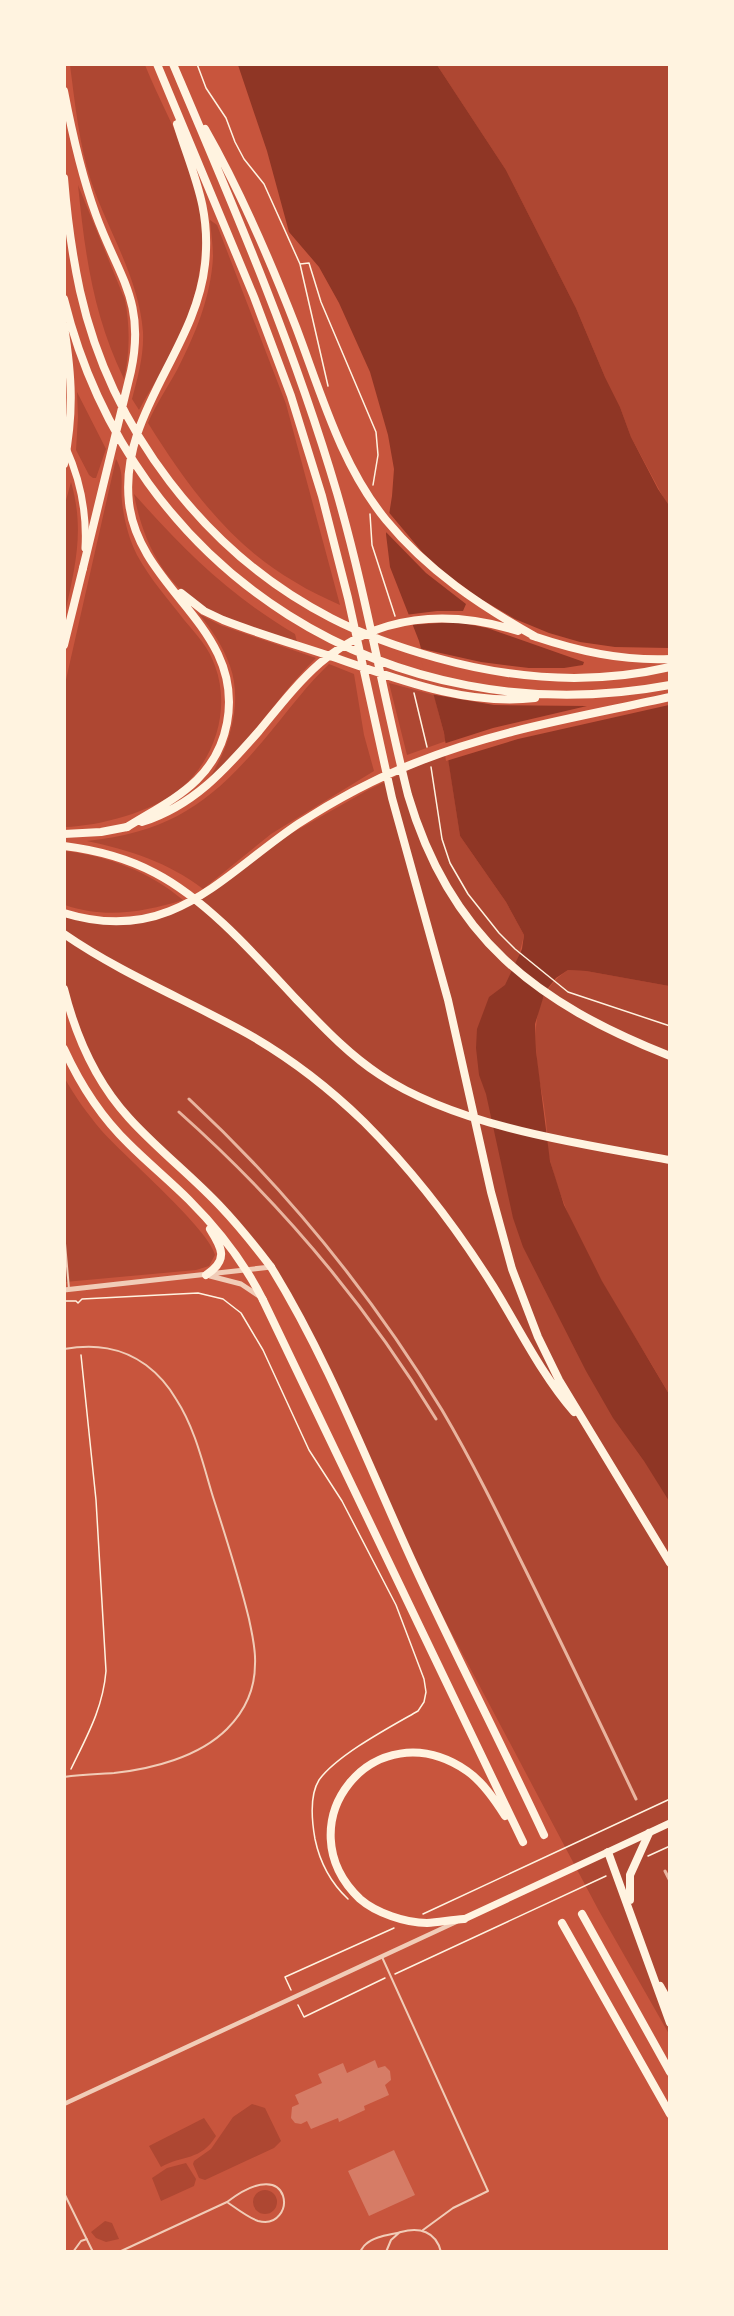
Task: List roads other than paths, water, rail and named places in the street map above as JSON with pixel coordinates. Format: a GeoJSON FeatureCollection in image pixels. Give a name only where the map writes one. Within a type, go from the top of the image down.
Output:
{"type":"FeatureCollection","features":[{"type":"Feature","properties":{"kind":"highway"},"geometry":{"type":"LineString","coordinates":[[157,64],[241,263],[280,364],[305,440],[340,564],[392,798],[452,1016],[491,1192],[512,1269],[538,1337],[559,1380],[669,1563]]}},
{"type":"Feature","properties":{"kind":"highway"},"geometry":{"type":"LineString","coordinates":[[173,64],[279,323],[328,466],[361,584],[403,775],[421,833],[436,868],[458,905],[508,964],[549,997],[603,1028],[669,1057]]}},
{"type":"Feature","properties":{"kind":"highway"},"geometry":{"type":"LineString","coordinates":[[127,827],[170,802],[196,782],[218,751],[228,715],[228,683],[219,654],[203,627],[165,580],[146,552],[134,527],[129,502],[129,466],[141,418],[181,344],[196,306],[204,270],[206,236],[202,198],[166,86]]}},
{"type":"Feature","properties":{"kind":"highway"},"geometry":{"type":"LineString","coordinates":[[64,91],[72,136],[85,183],[104,236],[129,292],[135,325],[135,350],[131,371],[64,645]]}},
{"type":"Feature","properties":{"kind":"highway"},"geometry":{"type":"LineString","coordinates":[[187,97],[221,158],[273,272],[331,422],[351,465],[386,520],[425,561],[463,593],[536,637]]}},
{"type":"Feature","properties":{"kind":"highway"},"geometry":{"type":"LineString","coordinates":[[64,178],[73,257],[80,292],[101,359],[116,394],[157,465],[210,530],[243,559],[285,591],[360,632],[425,654],[479,668],[530,675],[576,677],[638,673],[669,667]]}},
{"type":"Feature","properties":{"kind":"highway"},"geometry":{"type":"LineString","coordinates":[[64,298],[81,355],[110,421],[146,480],[203,547],[242,583],[333,642],[413,673],[493,691],[562,695]]}},
{"type":"Feature","properties":{"kind":"highway"},"geometry":{"type":"LineString","coordinates":[[64,326],[72,383],[70,430],[64,464]]}},
{"type":"Feature","properties":{"kind":"highway"},"geometry":{"type":"LineString","coordinates":[[165,580],[197,606],[213,615],[408,682],[462,695],[512,701],[562,695],[615,693],[669,685]]}},
{"type":"Feature","properties":{"kind":"highway"},"geometry":{"type":"LineString","coordinates":[[64,834],[101,832],[127,827],[167,812],[206,787],[235,759],[311,671],[344,647],[378,629],[432,618],[475,620],[572,649],[605,656],[641,660],[669,659]]}},
{"type":"Feature","properties":{"kind":"highway"},"geometry":{"type":"LineString","coordinates":[[66,914],[96,920],[124,920],[150,917],[177,909],[206,893],[298,824],[384,776],[439,753],[498,735],[669,698]]}},
{"type":"Feature","properties":{"kind":"highway"},"geometry":{"type":"LineString","coordinates":[[64,846],[119,857],[166,879],[190,895],[224,926],[319,1024],[358,1059],[407,1091],[464,1114],[531,1132],[669,1160]]}},
{"type":"Feature","properties":{"kind":"highway"},"geometry":{"type":"LineString","coordinates":[[67,936],[129,974],[265,1044],[319,1082],[364,1122],[413,1175],[447,1218],[492,1285],[558,1394],[590,1431]]}},
{"type":"Feature","properties":{"kind":"highway"},"geometry":{"type":"LineString","coordinates":[[64,989],[80,1042],[100,1080],[114,1100],[143,1133],[235,1221],[270,1267],[298,1311],[318,1349],[414,1566],[544,1835]]}},
{"type":"Feature","properties":{"kind":"highway"},"geometry":{"type":"LineString","coordinates":[[64,1049],[89,1095],[113,1126],[202,1214],[246,1270],[263,1300],[524,1842],[482,1785],[468,1772],[434,1754],[403,1752],[381,1758],[365,1767],[344,1791],[332,1823],[331,1846],[337,1869],[353,1892],[376,1910],[426,1923],[464,1919]]}},
{"type":"Feature","properties":{"kind":"highway"},"geometry":{"type":"LineString","coordinates":[[202,1214],[222,1252],[217,1267],[206,1275]]}},
{"type":"Feature","properties":{"kind":"highway"},"geometry":{"type":"LineString","coordinates":[[633,1918],[629,1890],[630,1875],[649,1833]]}},
{"type":"Feature","properties":{"kind":"highway"},"geometry":{"type":"LineString","coordinates":[[608,1852],[669,2023]]}},
{"type":"Feature","properties":{"kind":"highway"},"geometry":{"type":"LineString","coordinates":[[582,1914],[669,2072]]}},
{"type":"Feature","properties":{"kind":"highway"},"geometry":{"type":"LineString","coordinates":[[562,1923],[669,2114]]}},
{"type":"Feature","properties":{"kind":"highway"},"geometry":{"type":"LineString","coordinates":[[645,1955],[669,2004]]}},
{"type":"Feature","properties":{"kind":"main road"},"geometry":{"type":"LineString","coordinates":[[64,445],[75,472],[84,507],[86,538],[83,568]]}},
{"type":"Feature","properties":{"kind":"main road"},"geometry":{"type":"LineString","coordinates":[[464,1919],[669,1823]]}},
{"type":"Feature","properties":{"kind":"street"},"geometry":{"type":"LineString","coordinates":[[67,1290],[270,1267]]}},
{"type":"Feature","properties":{"kind":"street"},"geometry":{"type":"LineString","coordinates":[[206,1275],[241,1284],[263,1300]]}},
{"type":"Feature","properties":{"kind":"street"},"geometry":{"type":"LineString","coordinates":[[64,2104],[464,1919]]}},
{"type":"Feature","properties":{"kind":"lane"},"geometry":{"type":"LineString","coordinates":[[64,1232],[67,1290]]}},
{"type":"Feature","properties":{"kind":"lane"},"geometry":{"type":"LineString","coordinates":[[64,1349],[92,1346],[115,1348],[147,1365],[176,1399],[190,1425],[229,1545],[245,1604],[256,1663],[250,1696],[240,1715],[226,1730],[206,1744],[185,1755],[150,1767],[64,1777]]}},
{"type":"Feature","properties":{"kind":"lane"},"geometry":{"type":"LineString","coordinates":[[382,1957],[488,2191],[453,2208],[423,2230]]}},
{"type":"Feature","properties":{"kind":"lane"},"geometry":{"type":"LineString","coordinates":[[119,2252],[227,2202],[239,2192],[265,2183],[279,2188],[284,2201],[280,2215],[266,2222],[258,2221],[227,2202]]}},
{"type":"Feature","properties":{"kind":"lane"},"geometry":{"type":"LineString","coordinates":[[64,2193],[93,2252]]}},
{"type":"Feature","properties":{"kind":"lane"},"geometry":{"type":"LineString","coordinates":[[362,2251],[366,2245],[392,2232],[412,2229],[423,2230],[437,2241],[441,2252]]}},
{"type":"Feature","properties":{"kind":"lane"},"geometry":{"type":"LineString","coordinates":[[386,2252],[391,2240],[400,2232]]}},
{"type":"Feature","properties":{"kind":"lane"},"geometry":{"type":"LineString","coordinates":[[73,2252],[81,2241],[87,2239]]}},
{"type":"Feature","properties":{"kind":"railway"},"geometry":{"type":"LineString","coordinates":[[189,1099],[260,1170],[294,1208],[357,1285],[415,1367],[442,1410],[485,1488],[636,1799]]}},
{"type":"Feature","properties":{"kind":"railway"},"geometry":{"type":"LineString","coordinates":[[179,1112],[252,1181],[319,1256],[380,1335],[436,1419]]}},
{"type":"Feature","properties":{"kind":"railway"},"geometry":{"type":"LineString","coordinates":[[665,1871],[670,1881]]}}]}
